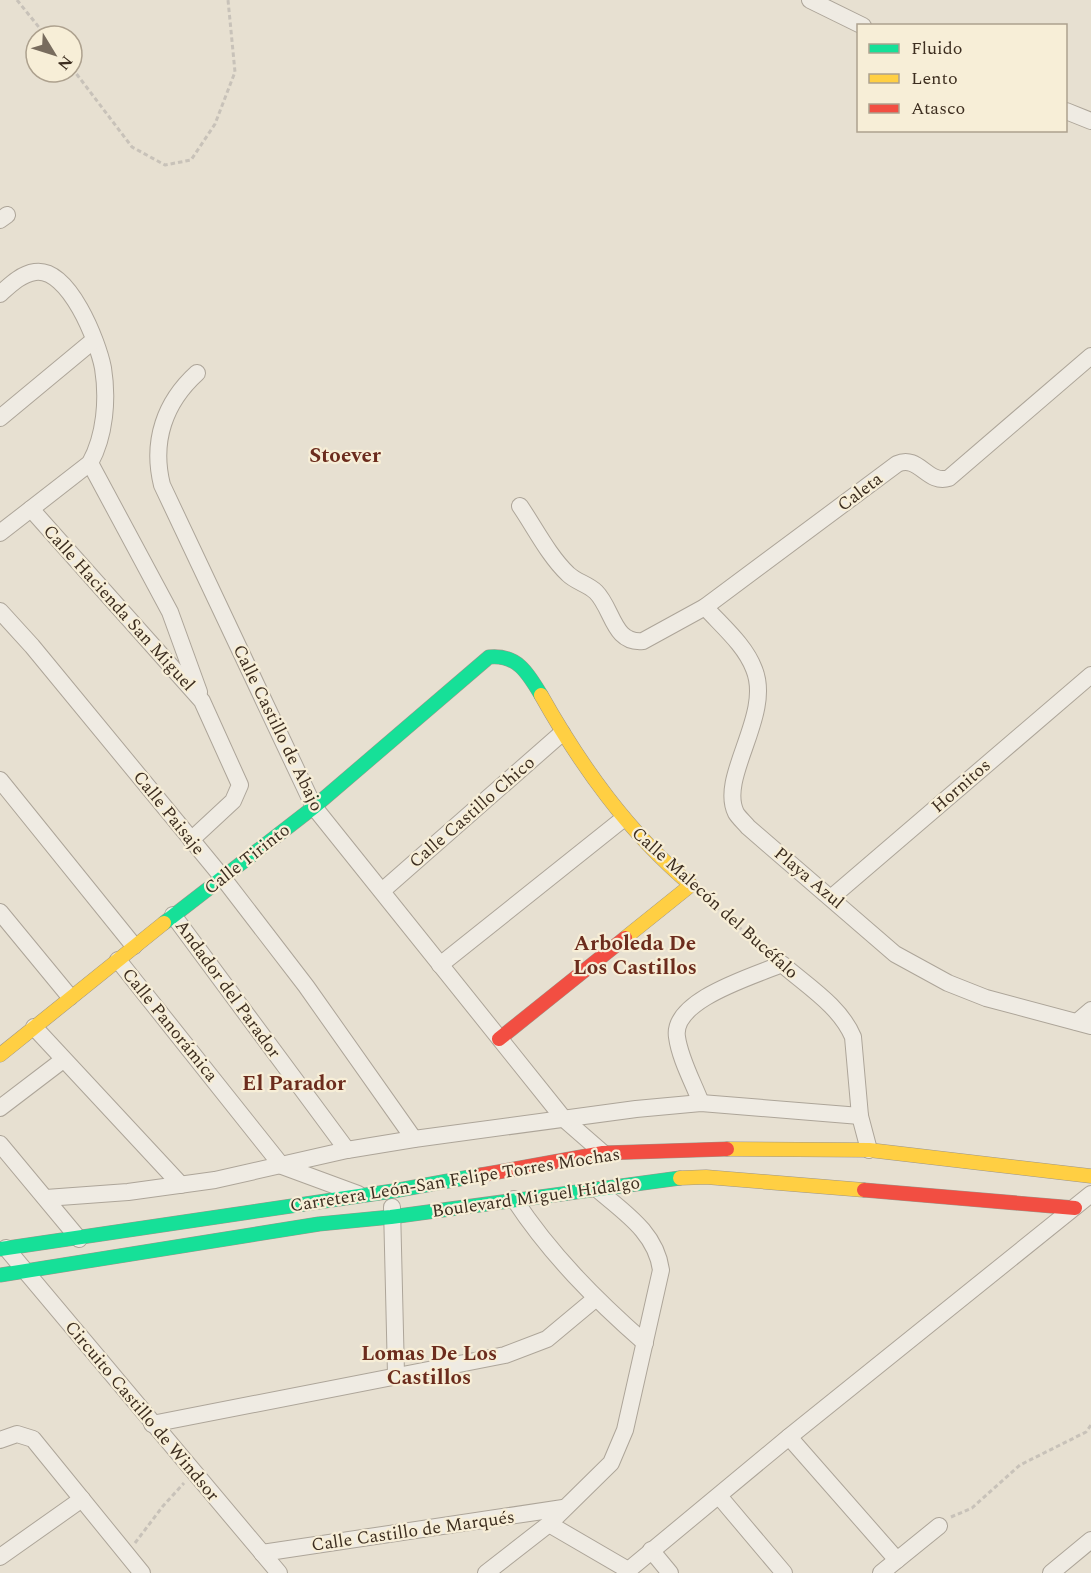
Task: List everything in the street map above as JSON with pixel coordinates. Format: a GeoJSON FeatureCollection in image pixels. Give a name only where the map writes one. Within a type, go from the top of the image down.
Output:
{"type":"FeatureCollection","features":[{"type":"Feature","properties":{"kind":"street"},"geometry":{"type":"LineString","coordinates":[[810,0],[858,24]]}},
{"type":"Feature","properties":{"kind":"street"},"geometry":{"type":"LineString","coordinates":[[1067,112],[1091,121]]}},
{"type":"Feature","properties":{"kind":"street"},"geometry":{"type":"LineString","coordinates":[[0,294],[20,277],[35,272],[44,272],[58,279],[72,296],[94,340],[103,367],[105,393],[98,448],[90,463],[0,533]]}},
{"type":"Feature","properties":{"kind":"street"},"geometry":{"type":"LineString","coordinates":[[0,417],[94,340]]}},
{"type":"Feature","properties":{"kind":"street","name":"Caleta"},"geometry":{"type":"LineString","coordinates":[[520,506],[569,575],[588,586],[603,600],[618,631],[626,639],[634,642],[643,641],[705,607],[897,464],[905,460],[913,462],[933,478],[941,480],[949,478],[1091,356]]}},
{"type":"Feature","properties":{"kind":"street","name":"Calle Castillo de Abajo"},"geometry":{"type":"LineString","coordinates":[[197,372],[180,388],[163,421],[158,456],[162,485],[314,807],[564,1119],[603,1153]]}},
{"type":"Feature","properties":{"kind":"street"},"geometry":{"type":"LineString","coordinates":[[90,463],[170,612],[204,705],[240,785],[233,801],[191,840]]}},
{"type":"Feature","properties":{"kind":"street","name":"Calle Hacienda San Miguel"},"geometry":{"type":"LineString","coordinates":[[31,509],[204,705]]}},
{"type":"Feature","properties":{"kind":"street","name":"Playa Azul"},"geometry":{"type":"LineString","coordinates":[[705,607],[743,649],[755,670],[757,712],[734,782],[736,813],[748,827],[832,897],[895,954],[939,979],[986,998],[1084,1024]]}},
{"type":"Feature","properties":{"kind":"street","name":"Calle Paisaje"},"geometry":{"type":"LineString","coordinates":[[0,611],[32,646],[223,878],[306,986],[414,1139]]}},
{"type":"Feature","properties":{"kind":"street","name":"Calle Tirinto"},"geometry":{"type":"LineString","coordinates":[[0,1055],[173,915],[314,807],[489,657]]}},
{"type":"Feature","properties":{"kind":"street","name":"Calle Malecón del Bucéfalo"},"geometry":{"type":"LineString","coordinates":[[489,657],[508,657],[523,668],[562,733],[623,819],[691,885]]}},
{"type":"Feature","properties":{"kind":"street","name":"Hornitos"},"geometry":{"type":"LineString","coordinates":[[832,897],[1091,675]]}},
{"type":"Feature","properties":{"kind":"street","name":"Calle Castillo Chico"},"geometry":{"type":"LineString","coordinates":[[382,891],[562,733]]}},
{"type":"Feature","properties":{"kind":"street"},"geometry":{"type":"LineString","coordinates":[[0,780],[134,946]]}},
{"type":"Feature","properties":{"kind":"street"},"geometry":{"type":"LineString","coordinates":[[440,965],[623,819]]}},
{"type":"Feature","properties":{"kind":"street"},"geometry":{"type":"LineString","coordinates":[[499,1039],[691,885]]}},
{"type":"Feature","properties":{"kind":"street"},"geometry":{"type":"LineString","coordinates":[[0,912],[70,997]]}},
{"type":"Feature","properties":{"kind":"street","name":"Andador del Parador"},"geometry":{"type":"LineString","coordinates":[[173,915],[347,1150]]}},
{"type":"Feature","properties":{"kind":"street","name":"Calle Panorámica"},"geometry":{"type":"LineString","coordinates":[[118,960],[282,1166]]}},
{"type":"Feature","properties":{"kind":"street"},"geometry":{"type":"LineString","coordinates":[[701,1103],[676,1037],[677,1024],[681,1016],[697,1001],[782,964]]}},
{"type":"Feature","properties":{"kind":"street","name":"Calle Malecón del Bucéfalo"},"geometry":{"type":"LineString","coordinates":[[782,964],[839,1014],[848,1025],[853,1037],[860,1116],[869,1150]]}},
{"type":"Feature","properties":{"kind":"street"},"geometry":{"type":"LineString","coordinates":[[1084,1024],[1091,1010]]}},
{"type":"Feature","properties":{"kind":"street"},"geometry":{"type":"LineString","coordinates":[[34,1027],[181,1185]]}},
{"type":"Feature","properties":{"kind":"street"},"geometry":{"type":"LineString","coordinates":[[0,1108],[63,1060]]}},
{"type":"Feature","properties":{"kind":"street"},"geometry":{"type":"LineString","coordinates":[[46,1198],[128,1192],[181,1185],[282,1166],[347,1150],[414,1139],[701,1103],[860,1116]]}},
{"type":"Feature","properties":{"kind":"street"},"geometry":{"type":"LineString","coordinates":[[0,1144],[79,1239]]}},
{"type":"Feature","properties":{"kind":"street","name":"Carretera León-San Felipe Torres Mochas"},"geometry":{"type":"LineString","coordinates":[[3,1249],[362,1196],[603,1153],[755,1149],[869,1150],[1091,1176]]}},
{"type":"Feature","properties":{"kind":"street"},"geometry":{"type":"LineString","coordinates":[[282,1166],[362,1196]]}},
{"type":"Feature","properties":{"kind":"street","name":"Boulevard Miguel Hidalgo"},"geometry":{"type":"LineString","coordinates":[[0,1275],[319,1224],[598,1190],[664,1179],[706,1177],[1075,1208]]}},
{"type":"Feature","properties":{"kind":"street"},"geometry":{"type":"LineString","coordinates":[[486,1573],[549,1524],[563,1508],[599,1477],[618,1450],[659,1286],[659,1256],[647,1234],[598,1190]]}},
{"type":"Feature","properties":{"kind":"street"},"geometry":{"type":"LineString","coordinates":[[393,1191],[391,1217],[396,1374]]}},
{"type":"Feature","properties":{"kind":"street"},"geometry":{"type":"LineString","coordinates":[[549,1524],[627,1572],[789,1437],[1091,1194]]}},
{"type":"Feature","properties":{"kind":"street"},"geometry":{"type":"LineString","coordinates":[[514,1199],[532,1226],[595,1299],[645,1343]]}},
{"type":"Feature","properties":{"kind":"street","name":"Circuito Castillo de Windsor"},"geometry":{"type":"LineString","coordinates":[[3,1249],[25,1271],[279,1573]]}},
{"type":"Feature","properties":{"kind":"street"},"geometry":{"type":"LineString","coordinates":[[152,1424],[396,1374],[504,1355],[529,1346],[556,1332],[595,1299]]}},
{"type":"Feature","properties":{"kind":"street"},"geometry":{"type":"LineString","coordinates":[[0,1440],[17,1434],[33,1439],[142,1573]]}},
{"type":"Feature","properties":{"kind":"street"},"geometry":{"type":"LineString","coordinates":[[789,1437],[897,1560]]}},
{"type":"Feature","properties":{"kind":"street"},"geometry":{"type":"LineString","coordinates":[[719,1496],[784,1573]]}},
{"type":"Feature","properties":{"kind":"street"},"geometry":{"type":"LineString","coordinates":[[0,1557],[82,1499]]}},
{"type":"Feature","properties":{"kind":"street","name":"Calle Castillo de Marqués"},"geometry":{"type":"LineString","coordinates":[[262,1554],[563,1508]]}},
{"type":"Feature","properties":{"kind":"street"},"geometry":{"type":"LineString","coordinates":[[881,1573],[939,1526]]}},
{"type":"Feature","properties":{"kind":"street"},"geometry":{"type":"LineString","coordinates":[[1051,1573],[1091,1540]]}},
{"type":"Feature","properties":{"kind":"street"},"geometry":{"type":"LineString","coordinates":[[651,1550],[669,1573]]}},
{"type":"Feature","properties":{"kind":"path"},"geometry":{"type":"LineString","coordinates":[[17,0],[36,24]]}},
{"type":"Feature","properties":{"kind":"path"},"geometry":{"type":"LineString","coordinates":[[84,84],[132,147],[165,165],[191,160],[215,124],[235,72],[228,0]]}},
{"type":"Feature","properties":{"kind":"path","name":"Calle Malecón del Bucéfalo"},"geometry":{"type":"LineString","coordinates":[[691,885],[782,964]]}},
{"type":"Feature","properties":{"kind":"path"},"geometry":{"type":"LineString","coordinates":[[939,1526],[972,1508],[1020,1465],[1086,1432],[1091,1425]]}},
{"type":"Feature","properties":{"kind":"path"},"geometry":{"type":"LineString","coordinates":[[127,1554],[163,1506],[194,1473]]}},
{"type":"Feature","properties":{"kind":"traffic: fast"},"geometry":{"type":"LineString","coordinates":[[164,923],[314,807],[489,657],[507,659],[521,667],[541,695]]}},
{"type":"Feature","properties":{"kind":"traffic: fast"},"geometry":{"type":"LineString","coordinates":[[0,1249],[393,1191],[481,1175]]}},
{"type":"Feature","properties":{"kind":"traffic: fast"},"geometry":{"type":"LineString","coordinates":[[0,1275],[319,1224],[391,1217],[680,1178]]}},
{"type":"Feature","properties":{"kind":"traffic: slow"},"geometry":{"type":"LineString","coordinates":[[541,695],[572,747],[607,797],[647,843],[691,885],[625,938]]}},
{"type":"Feature","properties":{"kind":"traffic: slow"},"geometry":{"type":"LineString","coordinates":[[0,1055],[164,923]]}},
{"type":"Feature","properties":{"kind":"traffic: slow"},"geometry":{"type":"LineString","coordinates":[[727,1149],[869,1150],[1091,1176]]}},
{"type":"Feature","properties":{"kind":"traffic: slow"},"geometry":{"type":"LineString","coordinates":[[680,1178],[706,1177],[864,1190]]}},
{"type":"Feature","properties":{"kind":"traffic: jam"},"geometry":{"type":"LineString","coordinates":[[499,1039],[625,938]]}},
{"type":"Feature","properties":{"kind":"traffic: jam"},"geometry":{"type":"LineString","coordinates":[[481,1175],[603,1153],[727,1149]]}},
{"type":"Feature","properties":{"kind":"traffic: jam"},"geometry":{"type":"LineString","coordinates":[[864,1190],[1075,1208]]}},
{"type":"Feature","properties":{"kind":"district","name":"Stoever"},"geometry":{"type":"Point","coordinates":[345,456]}},
{"type":"Feature","properties":{"kind":"district","name":"Arboleda De Los Castillos"},"geometry":{"type":"Point","coordinates":[635,956]}},
{"type":"Feature","properties":{"kind":"district","name":"El Parador"},"geometry":{"type":"Point","coordinates":[294,1084]}},
{"type":"Feature","properties":{"kind":"district","name":"Lomas De Los Castillos"},"geometry":{"type":"Point","coordinates":[429,1366]}}]}
